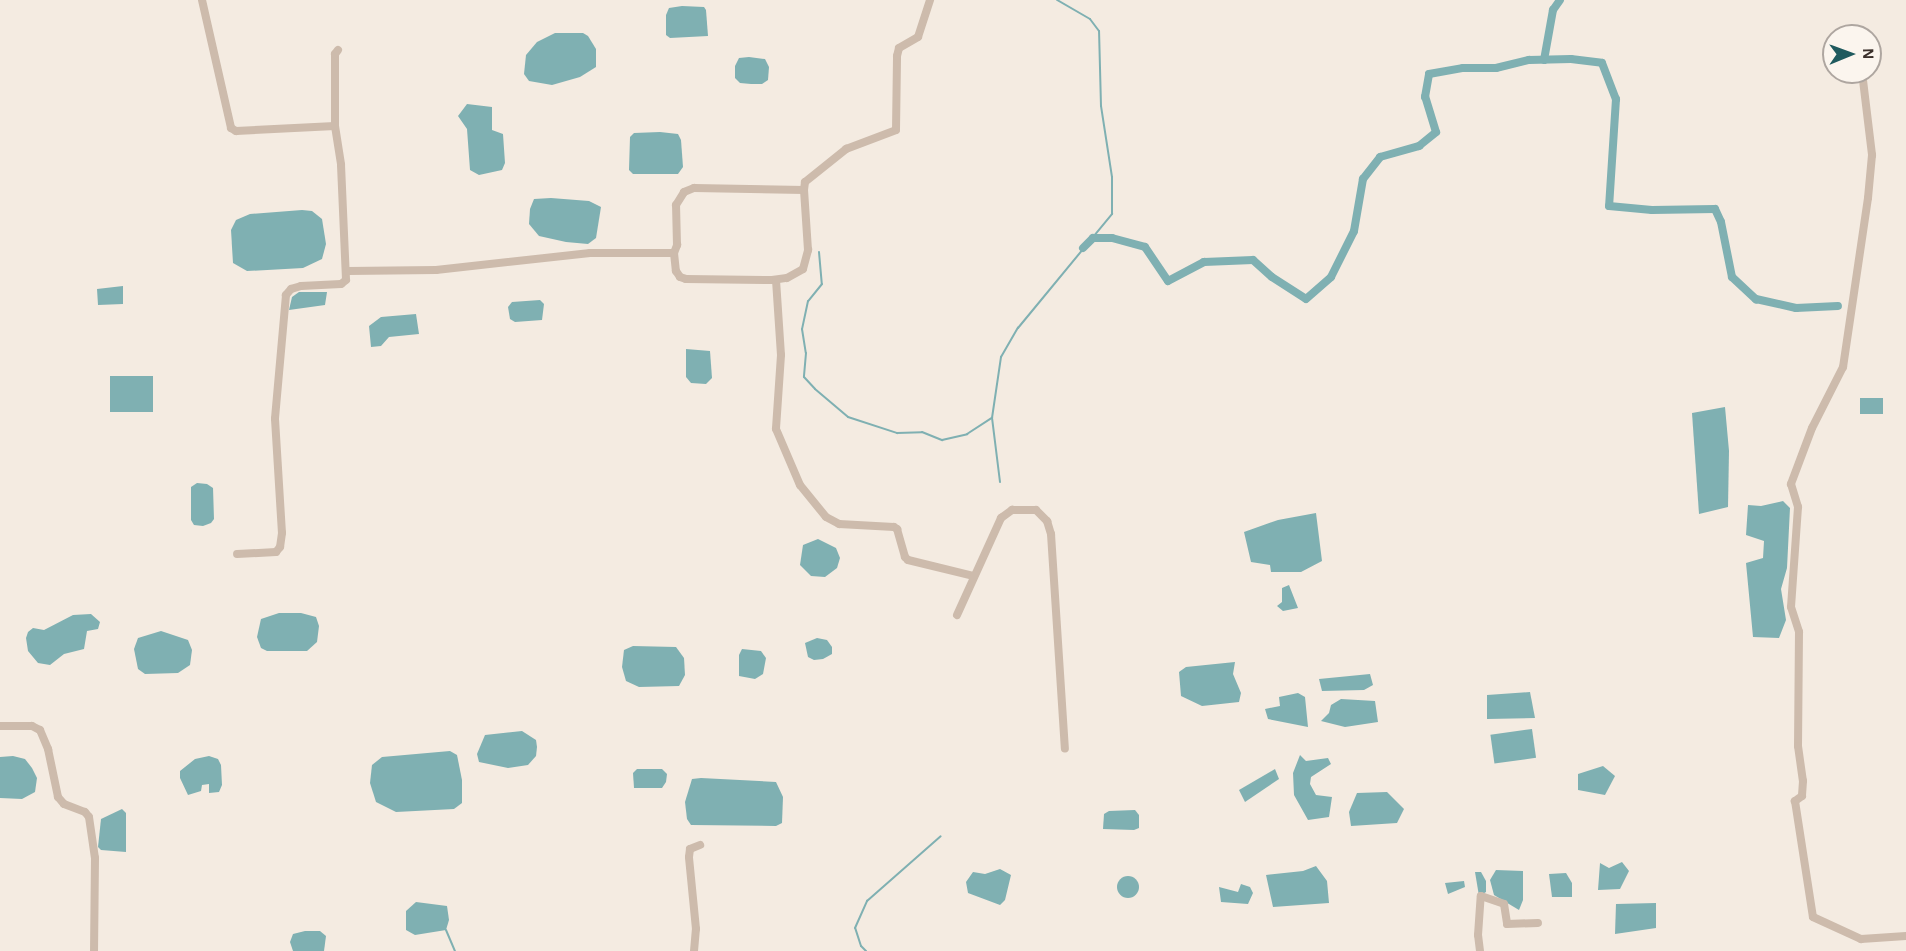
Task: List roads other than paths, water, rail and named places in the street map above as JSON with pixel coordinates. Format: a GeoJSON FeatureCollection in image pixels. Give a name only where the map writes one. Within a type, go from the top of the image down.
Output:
{"type":"FeatureCollection","features":[{"type":"Feature","properties":{"kind":"street"},"geometry":{"type":"LineString","coordinates":[[202,0],[231,128],[236,131],[335,126]]}},
{"type":"Feature","properties":{"kind":"street"},"geometry":{"type":"LineString","coordinates":[[804,190],[694,188],[684,192],[676,205],[677,245],[674,253],[676,271],[680,278],[776,280],[803,269],[808,250],[804,190],[809,177],[846,149],[896,130],[899,48],[918,37],[930,0]]}},
{"type":"Feature","properties":{"kind":"street"},"geometry":{"type":"LineString","coordinates":[[237,554],[276,552],[280,547],[282,533],[275,419],[286,295],[291,289],[301,286],[341,284],[346,280],[348,271],[342,165],[335,126],[335,54],[338,50]]}},
{"type":"Feature","properties":{"kind":"street"},"geometry":{"type":"LineString","coordinates":[[1863,84],[1872,155],[1868,198],[1843,367],[1812,428],[1791,484],[1798,507],[1791,607],[1799,632],[1798,746],[1803,781],[1802,796],[1795,801],[1813,917],[1861,939],[1906,936]]}},
{"type":"Feature","properties":{"kind":"street"},"geometry":{"type":"LineString","coordinates":[[348,271],[435,270],[590,253],[674,253]]}},
{"type":"Feature","properties":{"kind":"street"},"geometry":{"type":"LineString","coordinates":[[776,280],[781,355],[776,429],[800,485],[826,517],[839,524],[894,527],[897,529],[905,557],[908,560],[973,576]]}},
{"type":"Feature","properties":{"kind":"street"},"geometry":{"type":"LineString","coordinates":[[957,615],[973,576],[1005,513],[1012,510],[1036,510],[1047,522],[1051,534],[1065,749]]}},
{"type":"Feature","properties":{"kind":"street"},"geometry":{"type":"LineString","coordinates":[[0,726],[32,726],[40,730],[58,797],[64,804],[85,812],[89,817],[95,858],[94,951]]}},
{"type":"Feature","properties":{"kind":"street"},"geometry":{"type":"LineString","coordinates":[[694,951],[696,929],[688,857],[690,849],[700,845]]}},
{"type":"Feature","properties":{"kind":"street"},"geometry":{"type":"LineString","coordinates":[[1480,951],[1478,934],[1482,896],[1504,904],[1507,924],[1538,923]]}},
{"type":"Feature","properties":{"kind":"water"},"geometry":{"type":"Polygon","coordinates":[[[704,7],[708,36],[670,38],[666,35],[666,15],[669,8],[704,7]]]}},
{"type":"Feature","properties":{"kind":"water"},"geometry":{"type":"Polygon","coordinates":[[[555,33],[583,33],[588,36],[596,49],[596,67],[580,77],[552,85],[529,81],[524,74],[526,55],[537,42],[555,33]]]}},
{"type":"Feature","properties":{"kind":"water"},"geometry":{"type":"Polygon","coordinates":[[[739,58],[765,59],[769,67],[768,80],[762,84],[740,83],[735,78],[735,66],[739,58]]]}},
{"type":"Feature","properties":{"kind":"water"},"geometry":{"type":"Polygon","coordinates":[[[467,104],[492,107],[492,130],[503,134],[505,163],[502,170],[479,175],[470,170],[467,129],[458,116],[467,104]]]}},
{"type":"Feature","properties":{"kind":"water"},"geometry":{"type":"Polygon","coordinates":[[[634,133],[678,134],[681,140],[683,167],[678,174],[633,174],[629,170],[630,137],[634,133]]]}},
{"type":"Feature","properties":{"kind":"water"},"geometry":{"type":"Polygon","coordinates":[[[534,199],[589,201],[601,207],[596,238],[588,244],[539,236],[529,224],[530,209],[534,199]]]}},
{"type":"Feature","properties":{"kind":"water"},"geometry":{"type":"Polygon","coordinates":[[[312,211],[322,219],[326,244],[322,259],[303,268],[247,271],[233,263],[231,230],[236,220],[250,214],[312,211]]]}},
{"type":"Feature","properties":{"kind":"water"},"geometry":{"type":"Polygon","coordinates":[[[123,286],[123,304],[98,305],[97,289],[123,286]]]}},
{"type":"Feature","properties":{"kind":"water"},"geometry":{"type":"Polygon","coordinates":[[[299,292],[327,292],[325,305],[289,310],[292,297],[299,292]]]}},
{"type":"Feature","properties":{"kind":"water"},"geometry":{"type":"Polygon","coordinates":[[[540,300],[544,304],[542,320],[515,322],[510,319],[508,307],[512,302],[540,300]]]}},
{"type":"Feature","properties":{"kind":"water"},"geometry":{"type":"Polygon","coordinates":[[[416,314],[419,334],[389,337],[381,346],[371,347],[369,326],[381,317],[416,314]]]}},
{"type":"Feature","properties":{"kind":"water"},"geometry":{"type":"Polygon","coordinates":[[[686,349],[710,351],[712,378],[706,384],[691,383],[686,377],[686,349]]]}},
{"type":"Feature","properties":{"kind":"water"},"geometry":{"type":"Polygon","coordinates":[[[110,376],[153,376],[153,412],[110,412],[110,376]]]}},
{"type":"Feature","properties":{"kind":"water"},"geometry":{"type":"Polygon","coordinates":[[[1860,398],[1883,398],[1883,414],[1860,414],[1860,398]]]}},
{"type":"Feature","properties":{"kind":"water"},"geometry":{"type":"Polygon","coordinates":[[[1725,407],[1729,451],[1728,507],[1699,514],[1692,413],[1725,407]]]}},
{"type":"Feature","properties":{"kind":"water"},"geometry":{"type":"Polygon","coordinates":[[[197,483],[207,484],[213,488],[214,519],[203,526],[194,525],[191,520],[191,487],[197,483]]]}},
{"type":"Feature","properties":{"kind":"water"},"geometry":{"type":"Polygon","coordinates":[[[1783,501],[1790,508],[1787,568],[1781,589],[1786,620],[1779,638],[1753,637],[1746,563],[1763,558],[1764,541],[1746,535],[1748,505],[1761,506],[1783,501]]]}},
{"type":"Feature","properties":{"kind":"water"},"geometry":{"type":"Polygon","coordinates":[[[1316,513],[1322,561],[1301,572],[1271,572],[1270,565],[1251,562],[1244,532],[1278,520],[1316,513]]]}},
{"type":"Feature","properties":{"kind":"water"},"geometry":{"type":"Polygon","coordinates":[[[818,539],[836,548],[840,558],[837,568],[825,577],[811,576],[800,565],[803,545],[818,539]]]}},
{"type":"Feature","properties":{"kind":"water"},"geometry":{"type":"Polygon","coordinates":[[[1289,585],[1298,608],[1283,611],[1277,606],[1282,602],[1282,588],[1289,585]]]}},
{"type":"Feature","properties":{"kind":"water"},"geometry":{"type":"Polygon","coordinates":[[[279,613],[301,613],[316,617],[319,626],[317,642],[307,651],[267,651],[261,648],[257,637],[261,619],[279,613]]]}},
{"type":"Feature","properties":{"kind":"water"},"geometry":{"type":"Polygon","coordinates":[[[91,614],[100,622],[98,629],[87,631],[84,649],[64,654],[50,665],[38,663],[28,651],[26,638],[28,632],[33,628],[44,630],[73,615],[91,614]]]}},
{"type":"Feature","properties":{"kind":"water"},"geometry":{"type":"Polygon","coordinates":[[[161,631],[188,640],[192,650],[190,665],[178,673],[145,674],[138,669],[134,649],[138,638],[161,631]]]}},
{"type":"Feature","properties":{"kind":"water"},"geometry":{"type":"Polygon","coordinates":[[[817,638],[827,640],[832,647],[832,654],[823,659],[814,660],[808,657],[805,643],[817,638]]]}},
{"type":"Feature","properties":{"kind":"water"},"geometry":{"type":"Polygon","coordinates":[[[633,646],[676,647],[684,658],[685,675],[679,686],[639,687],[626,681],[622,667],[624,650],[633,646]]]}},
{"type":"Feature","properties":{"kind":"water"},"geometry":{"type":"Polygon","coordinates":[[[742,649],[761,651],[766,658],[763,674],[755,679],[739,676],[739,655],[742,649]]]}},
{"type":"Feature","properties":{"kind":"water"},"geometry":{"type":"Polygon","coordinates":[[[1235,662],[1233,674],[1241,693],[1239,702],[1202,706],[1181,696],[1179,672],[1186,667],[1235,662]]]}},
{"type":"Feature","properties":{"kind":"water"},"geometry":{"type":"Polygon","coordinates":[[[1370,674],[1373,685],[1364,690],[1322,691],[1319,679],[1370,674]]]}},
{"type":"Feature","properties":{"kind":"water"},"geometry":{"type":"Polygon","coordinates":[[[1530,692],[1535,718],[1487,719],[1487,695],[1530,692]]]}},
{"type":"Feature","properties":{"kind":"water"},"geometry":{"type":"Polygon","coordinates":[[[1298,693],[1305,697],[1308,727],[1268,719],[1265,709],[1280,706],[1279,697],[1298,693]]]}},
{"type":"Feature","properties":{"kind":"water"},"geometry":{"type":"Polygon","coordinates":[[[1341,699],[1375,701],[1378,722],[1345,727],[1321,721],[1329,713],[1331,705],[1341,699]]]}},
{"type":"Feature","properties":{"kind":"water"},"geometry":{"type":"Polygon","coordinates":[[[1532,729],[1536,758],[1494,764],[1490,735],[1532,729]]]}},
{"type":"Feature","properties":{"kind":"water"},"geometry":{"type":"Polygon","coordinates":[[[522,731],[536,740],[536,756],[528,765],[508,768],[479,762],[477,754],[485,735],[522,731]]]}},
{"type":"Feature","properties":{"kind":"water"},"geometry":{"type":"Polygon","coordinates":[[[450,751],[457,755],[462,780],[462,803],[454,809],[396,812],[376,802],[370,783],[372,765],[382,757],[450,751]]]}},
{"type":"Feature","properties":{"kind":"water"},"geometry":{"type":"Polygon","coordinates":[[[1300,755],[1306,761],[1328,758],[1331,764],[1311,777],[1310,784],[1316,795],[1332,797],[1329,817],[1308,820],[1294,795],[1293,773],[1300,755]]]}},
{"type":"Feature","properties":{"kind":"water"},"geometry":{"type":"Polygon","coordinates":[[[13,756],[25,759],[32,768],[37,778],[35,792],[22,799],[0,798],[0,757],[13,756]]]}},
{"type":"Feature","properties":{"kind":"water"},"geometry":{"type":"Polygon","coordinates":[[[209,756],[218,759],[221,765],[222,785],[219,792],[209,793],[209,784],[202,785],[201,791],[188,795],[180,778],[180,771],[195,759],[209,756]]]}},
{"type":"Feature","properties":{"kind":"water"},"geometry":{"type":"Polygon","coordinates":[[[1603,766],[1615,776],[1605,795],[1578,790],[1578,774],[1603,766]]]}},
{"type":"Feature","properties":{"kind":"water"},"geometry":{"type":"Polygon","coordinates":[[[637,769],[662,769],[667,774],[666,782],[662,788],[634,788],[633,773],[637,769]]]}},
{"type":"Feature","properties":{"kind":"water"},"geometry":{"type":"Polygon","coordinates":[[[1275,769],[1279,779],[1245,802],[1239,790],[1275,769]]]}},
{"type":"Feature","properties":{"kind":"water"},"geometry":{"type":"Polygon","coordinates":[[[692,779],[776,782],[783,797],[782,823],[776,826],[691,825],[687,819],[685,802],[692,779]]]}},
{"type":"Feature","properties":{"kind":"water"},"geometry":{"type":"Polygon","coordinates":[[[1387,792],[1404,809],[1397,823],[1351,826],[1349,812],[1357,793],[1387,792]]]}},
{"type":"Feature","properties":{"kind":"water"},"geometry":{"type":"Polygon","coordinates":[[[122,809],[126,813],[126,852],[101,850],[98,847],[101,819],[122,809]]]}},
{"type":"Feature","properties":{"kind":"water"},"geometry":{"type":"Polygon","coordinates":[[[1135,810],[1139,815],[1139,828],[1134,830],[1103,829],[1104,814],[1109,811],[1135,810]]]}},
{"type":"Feature","properties":{"kind":"water"},"geometry":{"type":"Polygon","coordinates":[[[1622,862],[1629,871],[1620,889],[1598,890],[1600,863],[1609,868],[1622,862]]]}},
{"type":"Feature","properties":{"kind":"water"},"geometry":{"type":"Polygon","coordinates":[[[1316,866],[1327,881],[1329,903],[1273,907],[1266,875],[1303,871],[1316,866]]]}},
{"type":"Feature","properties":{"kind":"water"},"geometry":{"type":"Polygon","coordinates":[[[1000,869],[1011,875],[1005,900],[1000,905],[968,893],[966,882],[973,872],[985,874],[1000,869]]]}},
{"type":"Feature","properties":{"kind":"water"},"geometry":{"type":"Polygon","coordinates":[[[1496,870],[1523,871],[1523,900],[1519,910],[1494,895],[1490,880],[1496,870]]]}},
{"type":"Feature","properties":{"kind":"water"},"geometry":{"type":"Polygon","coordinates":[[[1475,872],[1481,872],[1486,881],[1486,892],[1479,896],[1475,872]]]}},
{"type":"Feature","properties":{"kind":"water"},"geometry":{"type":"Polygon","coordinates":[[[1566,873],[1572,883],[1572,897],[1552,897],[1549,874],[1566,873]]]}},
{"type":"Feature","properties":{"kind":"water"},"geometry":{"type":"Polygon","coordinates":[[[1128,876],[1138,883],[1139,887],[1132,897],[1128,898],[1118,891],[1117,887],[1124,877],[1128,876]]]}},
{"type":"Feature","properties":{"kind":"water"},"geometry":{"type":"Polygon","coordinates":[[[1464,881],[1465,887],[1448,894],[1445,883],[1464,881]]]}},
{"type":"Feature","properties":{"kind":"water"},"geometry":{"type":"Polygon","coordinates":[[[1241,884],[1250,887],[1253,893],[1248,904],[1221,902],[1219,887],[1238,892],[1241,884]]]}},
{"type":"Feature","properties":{"kind":"water"},"geometry":{"type":"Polygon","coordinates":[[[416,902],[447,906],[449,920],[446,930],[415,935],[406,930],[406,911],[416,902]]]}},
{"type":"Feature","properties":{"kind":"water"},"geometry":{"type":"Polygon","coordinates":[[[1656,903],[1656,928],[1615,934],[1616,904],[1656,903]]]}},
{"type":"Feature","properties":{"kind":"water"},"geometry":{"type":"Polygon","coordinates":[[[320,931],[326,936],[324,951],[293,951],[290,942],[293,934],[320,931]]]}},
{"type":"Feature","properties":{"kind":"waterway"},"geometry":{"type":"LineString","coordinates":[[1000,482],[992,418],[1001,357],[1018,328],[1112,214],[1112,177],[1101,106],[1099,31],[1090,19],[1057,0]]}},
{"type":"Feature","properties":{"kind":"waterway"},"geometry":{"type":"LineString","coordinates":[[1544,60],[1553,10],[1560,0]]}},
{"type":"Feature","properties":{"kind":"waterway"},"geometry":{"type":"LineString","coordinates":[[1083,248],[1093,238],[1112,238],[1145,247],[1168,281],[1204,262],[1253,260],[1272,277],[1306,299],[1331,277],[1354,231],[1363,179],[1380,157],[1419,146],[1436,132],[1425,97],[1429,74],[1463,68],[1496,68],[1529,60],[1571,59],[1602,63],[1616,99],[1609,206],[1652,210],[1715,209],[1721,222],[1732,277],[1756,299],[1796,308],[1838,306]]}},
{"type":"Feature","properties":{"kind":"waterway"},"geometry":{"type":"LineString","coordinates":[[819,252],[822,284],[808,301],[802,329],[806,353],[804,377],[815,389],[848,417],[897,433],[922,432],[942,440],[967,434],[992,418]]}},
{"type":"Feature","properties":{"kind":"waterway"},"geometry":{"type":"LineString","coordinates":[[866,951],[861,946],[855,928],[867,901],[941,836]]}},
{"type":"Feature","properties":{"kind":"waterway"},"geometry":{"type":"LineString","coordinates":[[446,930],[455,951]]}}]}
